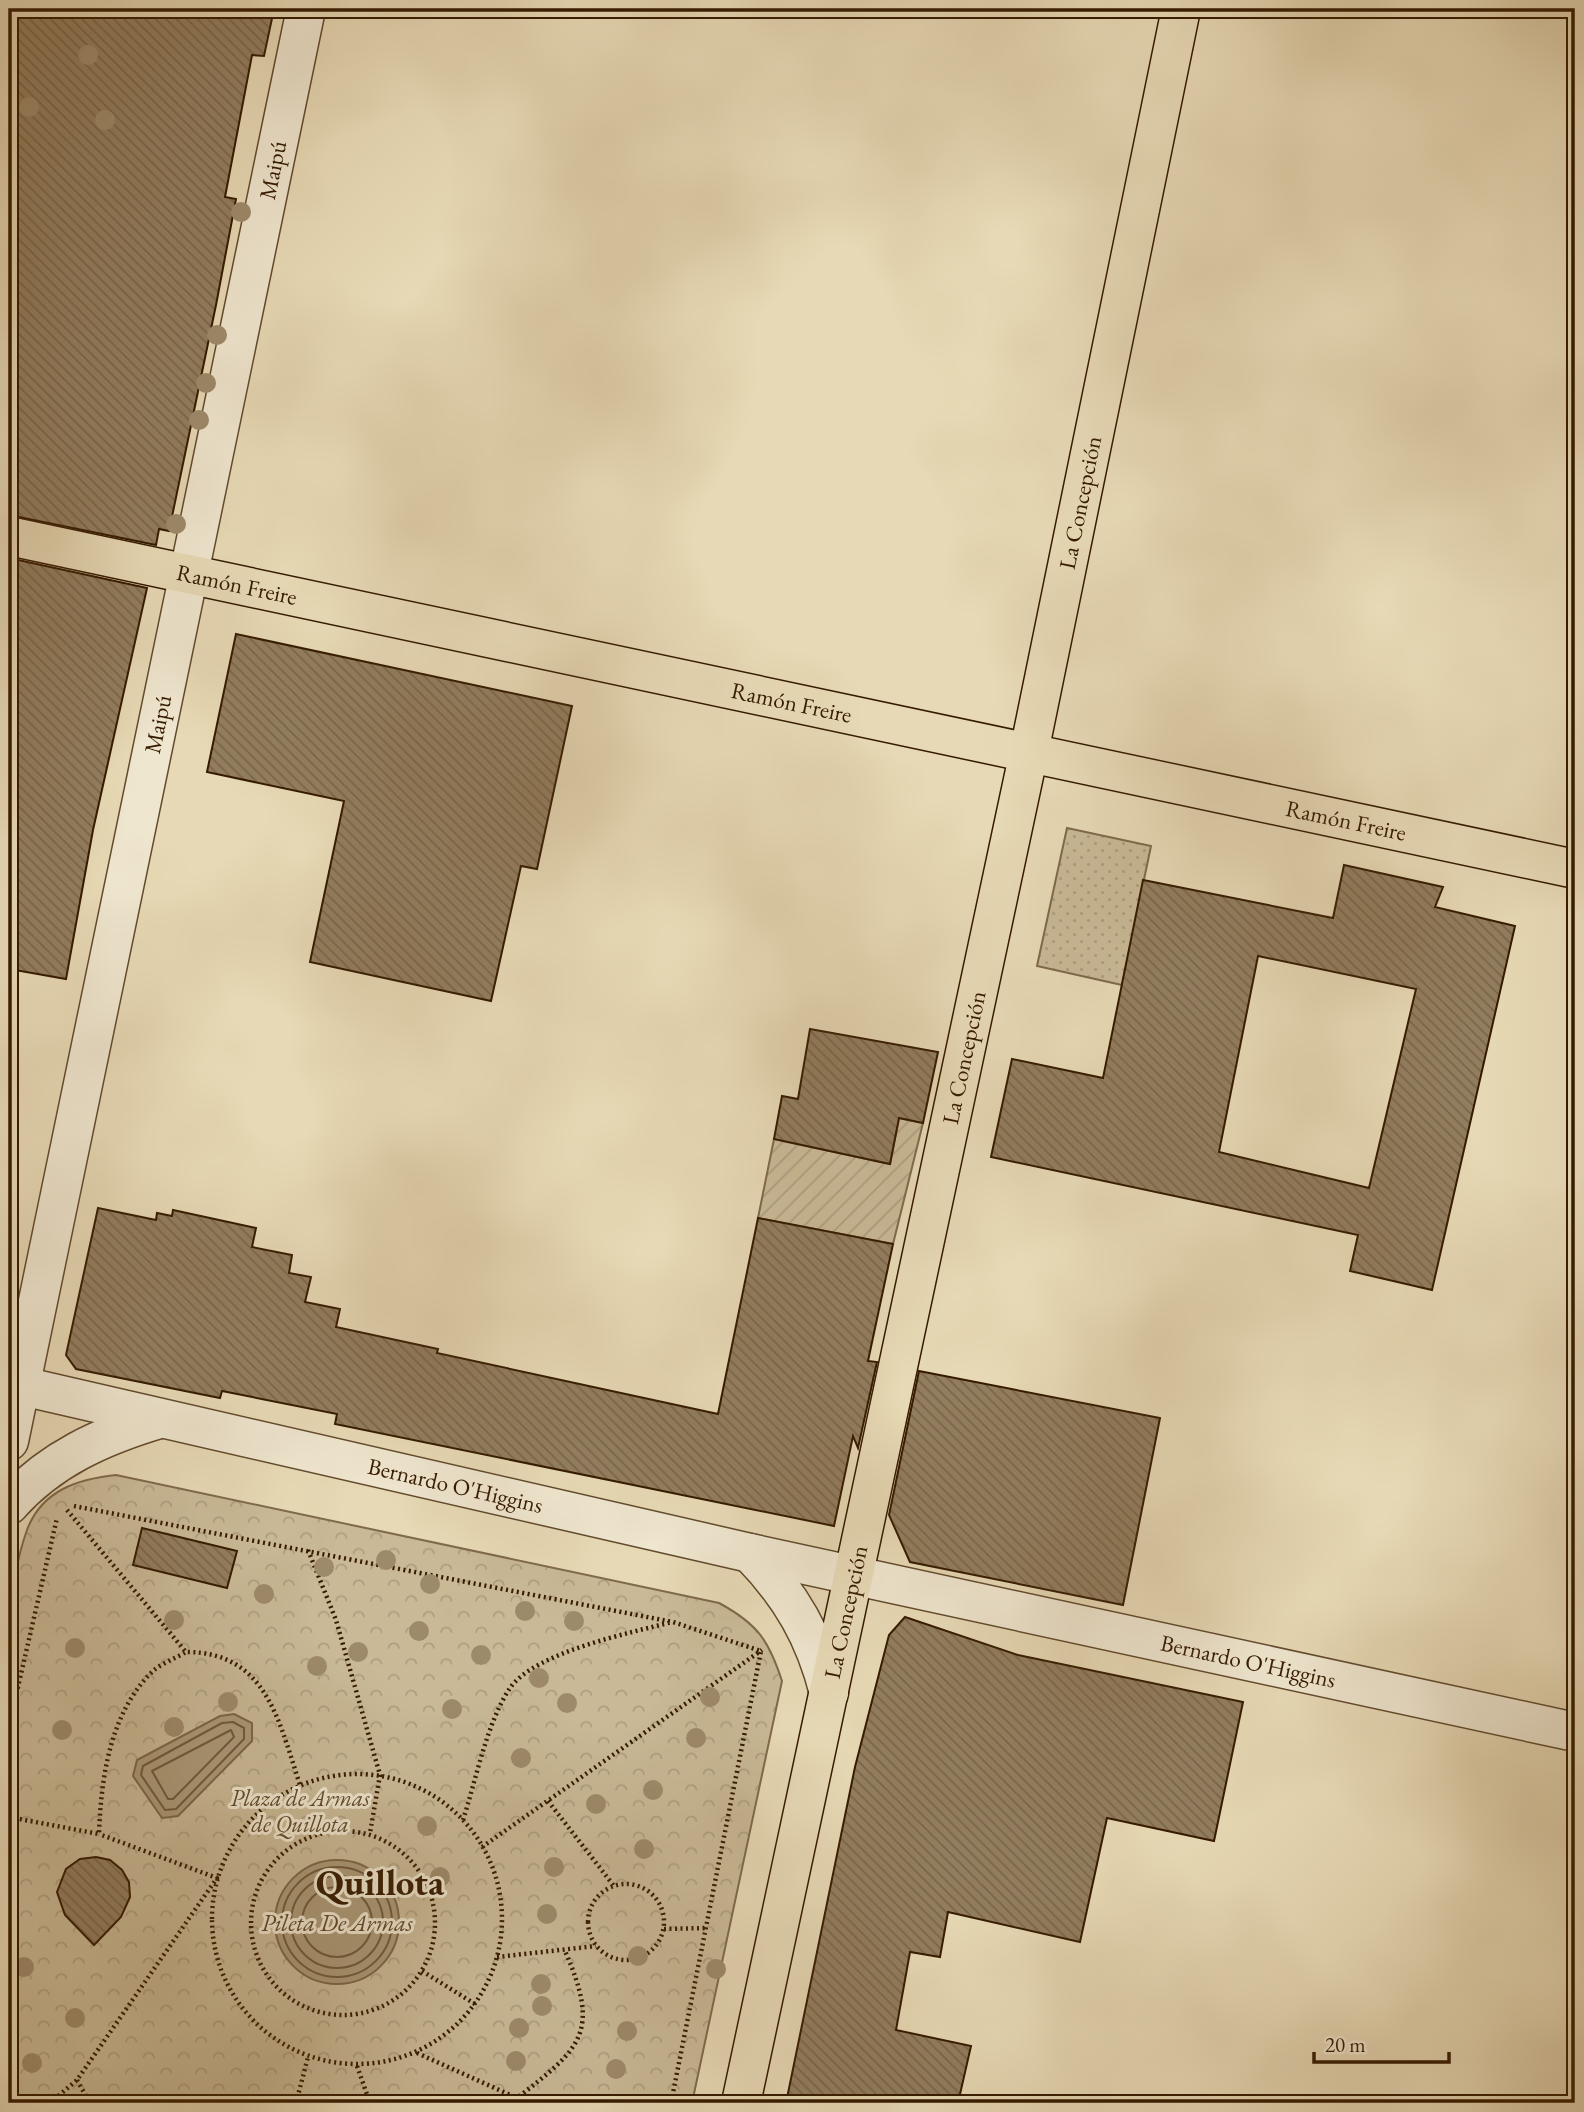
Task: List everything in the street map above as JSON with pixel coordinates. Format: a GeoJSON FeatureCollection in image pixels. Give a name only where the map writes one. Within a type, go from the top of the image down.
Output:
{"type":"FeatureCollection","features":[{"type":"Feature","properties":{"kind":"main road","name":"La Concepción"},"geometry":{"type":"LineString","coordinates":[[741,2103],[1029,752],[1181,9]]}},
{"type":"Feature","properties":{"kind":"main road","name":"Ramón Freire"},"geometry":{"type":"LineString","coordinates":[[9,536],[1575,869]]}},
{"type":"Feature","properties":{"kind":"street","name":"Maipú"},"geometry":{"type":"LineString","coordinates":[[9,1441],[14,1384],[189,574],[306,9]]}},
{"type":"Feature","properties":{"kind":"street","name":"Bernardo O'Higgins"},"geometry":{"type":"LineString","coordinates":[[14,1384],[750,1553],[1575,1732]]}},
{"type":"Feature","properties":{"kind":"street"},"geometry":{"type":"LineString","coordinates":[[9,1505],[54,1486],[83,1446],[161,1418]]}},
{"type":"Feature","properties":{"kind":"street"},"geometry":{"type":"LineString","coordinates":[[750,1553],[788,1596],[804,1621],[820,1656],[829,1693]]}},
{"type":"Feature","properties":{"kind":"path"},"geometry":{"type":"LineString","coordinates":[[54,1486],[308,1550],[673,1622],[761,1651]]}},
{"type":"Feature","properties":{"kind":"path"},"geometry":{"type":"LineString","coordinates":[[54,1486],[186,1652]]}},
{"type":"Feature","properties":{"kind":"path"},"geometry":{"type":"LineString","coordinates":[[9,1726],[54,1486]]}},
{"type":"Feature","properties":{"kind":"path"},"geometry":{"type":"LineString","coordinates":[[308,1550],[336,1620],[380,1775],[370,1833]]}},
{"type":"Feature","properties":{"kind":"path"},"geometry":{"type":"LineString","coordinates":[[482,1847],[804,1621]]}},
{"type":"Feature","properties":{"kind":"path"},"geometry":{"type":"LineString","coordinates":[[463,1820],[494,1724],[510,1689],[523,1674],[585,1646],[673,1622]]}},
{"type":"Feature","properties":{"kind":"path"},"geometry":{"type":"LineString","coordinates":[[671,2103],[761,1651]]}},
{"type":"Feature","properties":{"kind":"path"},"geometry":{"type":"LineString","coordinates":[[99,1834],[100,1794],[108,1753],[130,1699],[154,1670],[186,1652],[206,1652],[235,1661],[257,1682],[276,1714],[300,1785]]}},
{"type":"Feature","properties":{"kind":"path"},"geometry":{"type":"LineString","coordinates":[[50,2103],[77,2080],[217,1878],[235,1839],[263,1807],[300,1785],[339,1774],[380,1775],[411,1784],[439,1798],[463,1820],[482,1847],[494,1872],[500,1900],[501,1928],[497,1957],[475,2004],[439,2040],[387,2062],[357,2066],[307,2057],[272,2039],[243,2011],[219,1970],[211,1924],[217,1878]]}},
{"type":"Feature","properties":{"kind":"path"},"geometry":{"type":"LineString","coordinates":[[548,1801],[614,1886]]}},
{"type":"Feature","properties":{"kind":"path"},"geometry":{"type":"LineString","coordinates":[[9,1817],[99,1834],[217,1878]]}},
{"type":"Feature","properties":{"kind":"path"},"geometry":{"type":"LineString","coordinates":[[335,1830],[370,1833],[395,1846],[416,1865],[429,1889],[435,1917],[432,1945],[422,1971],[399,1997],[369,2012],[335,2016],[302,2006],[274,1986],[257,1956],[250,1923],[257,1888],[275,1859],[302,1839],[335,1830]]}},
{"type":"Feature","properties":{"kind":"path"},"geometry":{"type":"LineString","coordinates":[[629,1884],[645,1889],[657,1899],[663,1914],[664,1929],[658,1943],[648,1954],[635,1960],[620,1960],[607,1955],[596,1946],[590,1936],[589,1912],[595,1900],[614,1886],[629,1884]]}},
{"type":"Feature","properties":{"kind":"path"},"geometry":{"type":"LineString","coordinates":[[664,1929],[707,1928]]}},
{"type":"Feature","properties":{"kind":"path"},"geometry":{"type":"LineString","coordinates":[[497,1957],[596,1946]]}},
{"type":"Feature","properties":{"kind":"path"},"geometry":{"type":"LineString","coordinates":[[511,2103],[568,2057],[578,2038],[582,2018],[579,1984],[565,1951]]}},
{"type":"Feature","properties":{"kind":"path"},"geometry":{"type":"LineString","coordinates":[[422,1971],[475,2004]]}},
{"type":"Feature","properties":{"kind":"path"},"geometry":{"type":"LineString","coordinates":[[416,2052],[530,2103]]}},
{"type":"Feature","properties":{"kind":"path"},"geometry":{"type":"LineString","coordinates":[[296,2103],[307,2057]]}},
{"type":"Feature","properties":{"kind":"path"},"geometry":{"type":"LineString","coordinates":[[357,2066],[370,2103]]}},
{"type":"Feature","properties":{"kind":"path"},"geometry":{"type":"LineString","coordinates":[[77,2080],[90,2103]]}},
{"type":"Feature","properties":{"kind":"green space"},"geometry":{"type":"Polygon","coordinates":[[[1067,828],[1151,846],[1122,985],[1037,966],[1067,828]]]}},
{"type":"Feature","properties":{"kind":"green space"},"geometry":{"type":"Polygon","coordinates":[[[899,1118],[923,1123],[893,1244],[758,1218],[774,1139],[890,1164],[899,1118]]]}},
{"type":"Feature","properties":{"kind":"green space","name":"Plaza de Armas de Quillota"},"geometry":{"type":"Polygon","coordinates":[[[116,1475],[719,1603],[753,1626],[767,1644],[782,1681],[692,2103],[9,2103],[8,1648],[13,1587],[27,1530],[42,1505],[63,1489],[75,1484],[116,1475]]]}},
{"type":"Feature","properties":{"kind":"water"},"geometry":{"type":"Polygon","coordinates":[[[234,1714],[252,1723],[252,1741],[178,1816],[162,1818],[133,1776],[137,1760],[220,1716],[234,1714]]]}},
{"type":"Feature","properties":{"kind":"water","name":"Pileta De Armas"},"geometry":{"type":"Polygon","coordinates":[[[337,1860],[361,1865],[381,1878],[394,1898],[399,1922],[394,1946],[381,1966],[361,1979],[337,1984],[313,1979],[293,1966],[280,1946],[275,1922],[280,1898],[293,1878],[313,1865],[337,1860]]]}},
{"type":"Feature","properties":{"kind":"building"},"geometry":{"type":"Polygon","coordinates":[[[9,9],[274,9],[264,56],[252,55],[225,197],[236,199],[216,305],[169,531],[159,529],[156,545],[9,515],[9,9]]]}},
{"type":"Feature","properties":{"kind":"building"},"geometry":{"type":"Polygon","coordinates":[[[9,558],[147,588],[93,830],[66,979],[9,969],[9,558]]]}},
{"type":"Feature","properties":{"kind":"building"},"geometry":{"type":"Polygon","coordinates":[[[236,634],[572,706],[537,869],[521,866],[491,1001],[310,962],[344,801],[207,772],[236,634]]]}},
{"type":"Feature","properties":{"kind":"building"},"geometry":{"type":"Polygon","coordinates":[[[1344,865],[1443,887],[1435,907],[1515,926],[1432,1290],[1350,1271],[1358,1235],[991,1157],[1012,1059],[1103,1078],[1143,880],[1333,918],[1344,865]],[[1258,956],[1219,1152],[1369,1188],[1416,989],[1258,956]]]}},
{"type":"Feature","properties":{"kind":"building"},"geometry":{"type":"Polygon","coordinates":[[[810,1029],[938,1052],[923,1123],[899,1118],[890,1164],[774,1139],[782,1096],[798,1099],[810,1029]]]}},
{"type":"Feature","properties":{"kind":"building"},"geometry":{"type":"Polygon","coordinates":[[[98,1208],[156,1220],[157,1213],[172,1216],[173,1210],[256,1228],[252,1247],[292,1255],[289,1273],[311,1277],[305,1302],[340,1309],[336,1327],[438,1349],[437,1353],[718,1414],[758,1218],[893,1244],[868,1361],[877,1362],[858,1448],[853,1436],[834,1526],[335,1424],[337,1414],[222,1391],[220,1398],[76,1369],[66,1355],[98,1208]]]}},
{"type":"Feature","properties":{"kind":"building"},"geometry":{"type":"Polygon","coordinates":[[[919,1371],[1160,1418],[1123,1605],[910,1562],[889,1515],[919,1371]]]}},
{"type":"Feature","properties":{"kind":"building"},"geometry":{"type":"Polygon","coordinates":[[[142,1528],[237,1551],[227,1588],[133,1565],[142,1528]]]}},
{"type":"Feature","properties":{"kind":"building"},"geometry":{"type":"Polygon","coordinates":[[[905,1617],[1018,1655],[1243,1702],[1214,1841],[1107,1818],[1080,1942],[948,1912],[940,1957],[910,1952],[896,2030],[971,2046],[958,2103],[786,2103],[855,1767],[889,1635],[905,1617]]]}},
{"type":"Feature","properties":{"kind":"building"},"geometry":{"type":"Polygon","coordinates":[[[96,1857],[110,1860],[122,1870],[129,1882],[130,1897],[121,1917],[94,1945],[65,1915],[57,1892],[66,1869],[80,1859],[96,1857]]]}},
{"type":"Feature","properties":{"kind":"district","name":"Quillota"},"geometry":{"type":"Point","coordinates":[380,1882]}}]}
